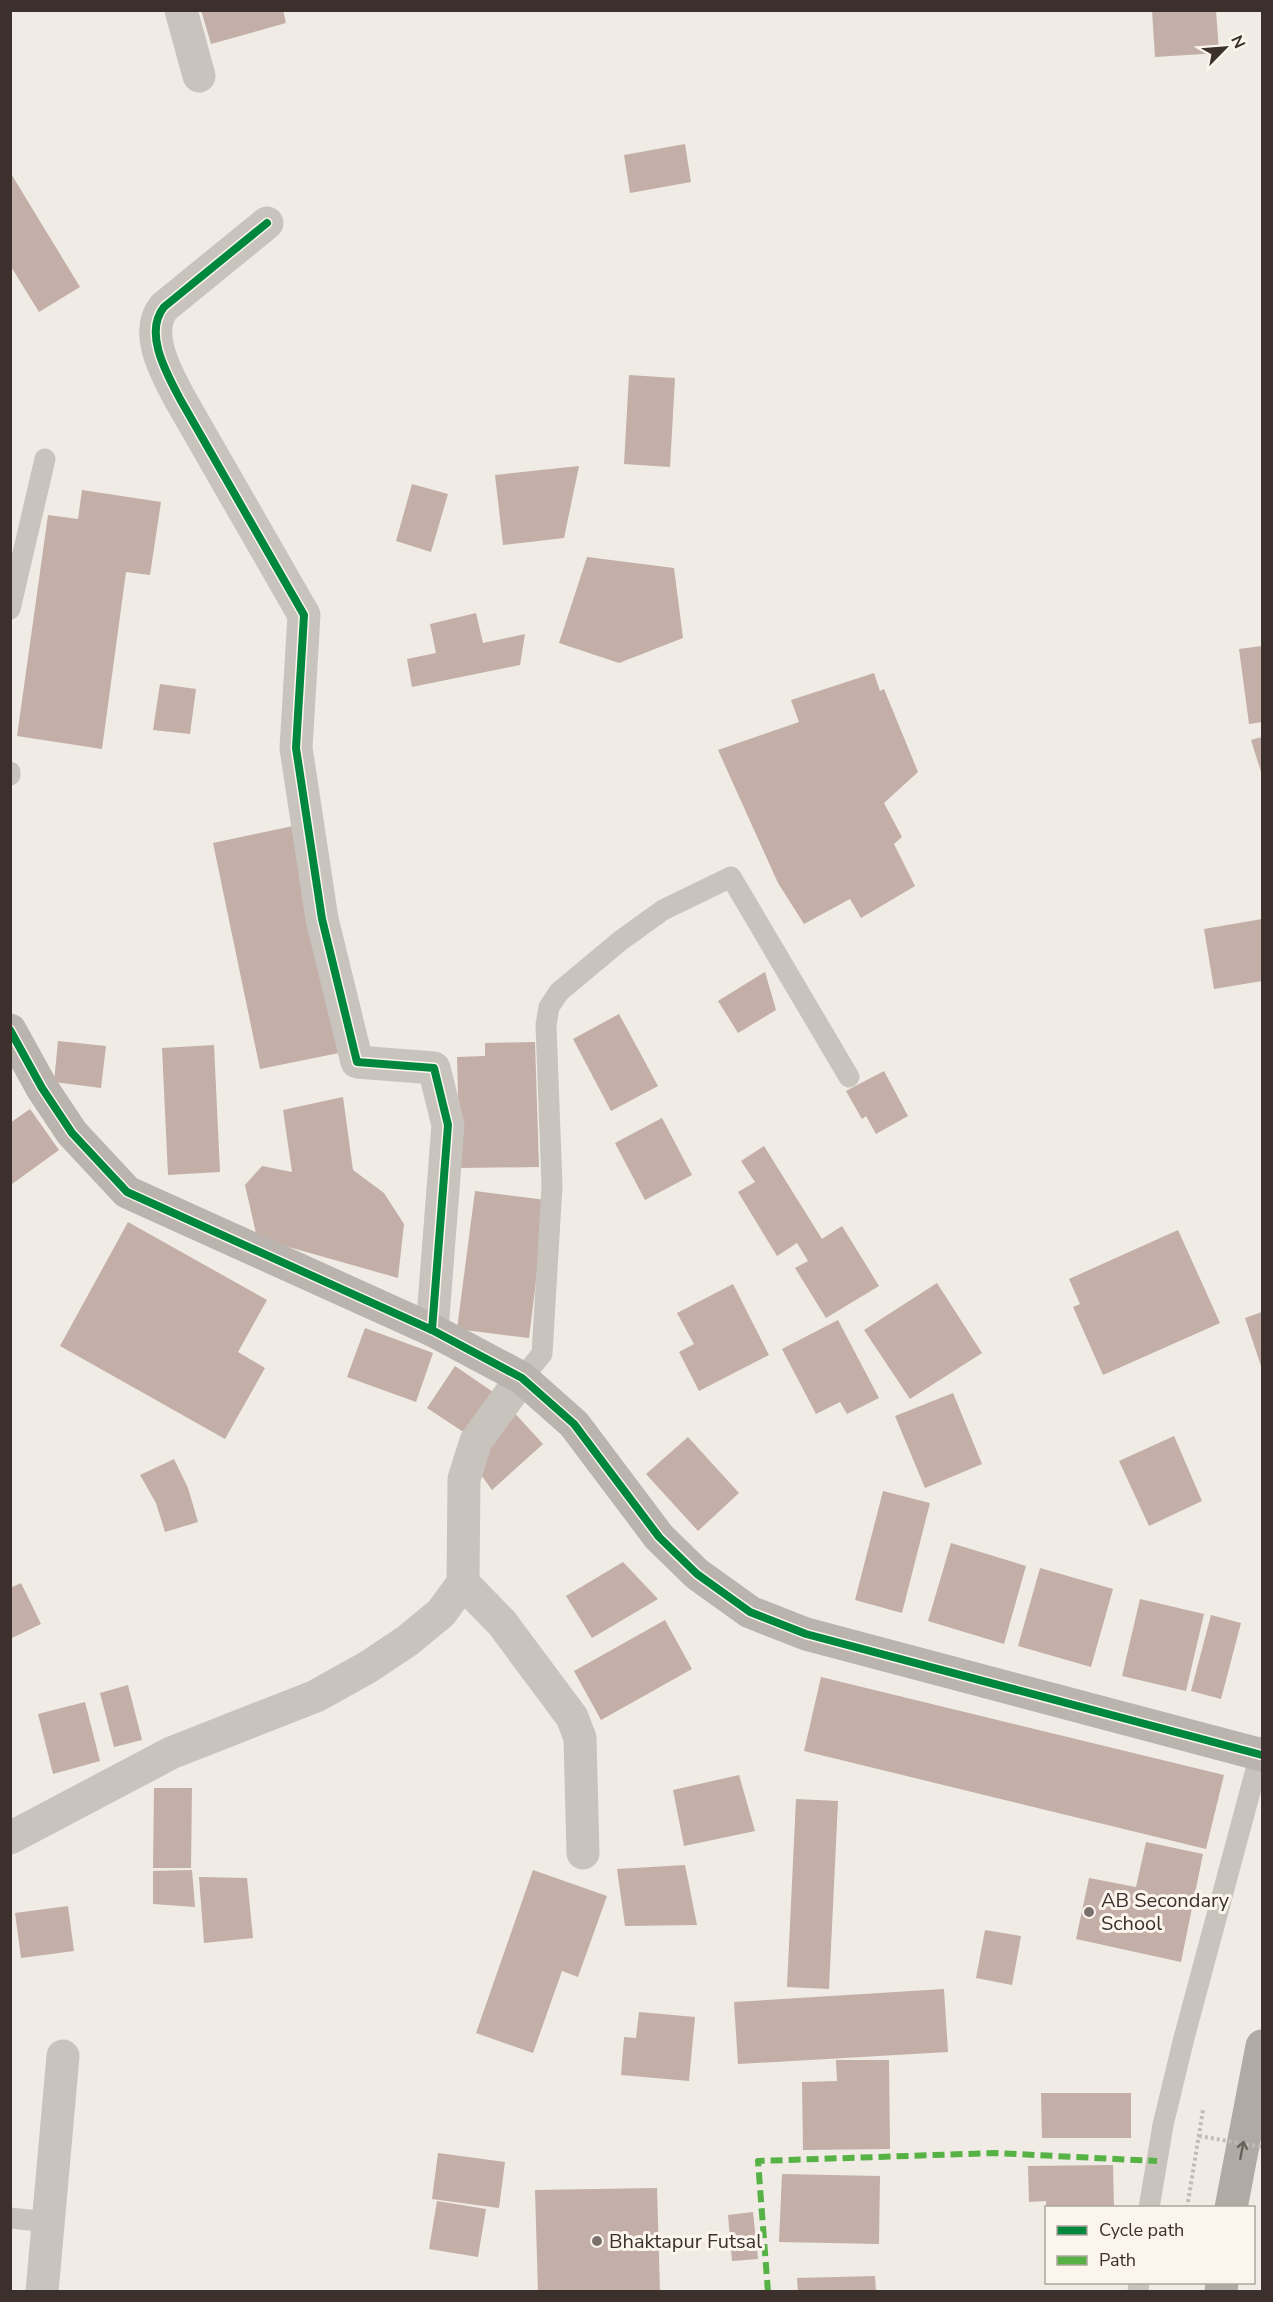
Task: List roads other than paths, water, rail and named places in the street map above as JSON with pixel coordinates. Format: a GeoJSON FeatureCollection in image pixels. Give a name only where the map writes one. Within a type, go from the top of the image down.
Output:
{"type":"FeatureCollection","features":[{"type":"Feature","properties":{"kind":"highway"},"geometry":{"type":"LineString","coordinates":[[1231,2206],[1263,2046]]}},
{"type":"Feature","properties":{"kind":"street"},"geometry":{"type":"LineString","coordinates":[[181,10],[200,76]]}},
{"type":"Feature","properties":{"kind":"street"},"geometry":{"type":"LineString","coordinates":[[267,223],[164,307],[158,315],[157,339],[164,368],[180,399],[304,615],[296,748],[322,920],[357,1062],[434,1068],[448,1125],[432,1330]]}},
{"type":"Feature","properties":{"kind":"street"},"geometry":{"type":"LineString","coordinates":[[10,1030],[42,1088],[72,1133],[127,1192],[432,1330],[522,1378],[574,1424],[659,1537],[697,1574],[750,1612],[806,1634],[1262,1752]]}},
{"type":"Feature","properties":{"kind":"street"},"geometry":{"type":"LineString","coordinates":[[10,1838],[171,1753],[316,1696],[368,1667],[407,1641],[441,1613],[463,1583],[464,1479],[476,1441],[522,1378]]}},
{"type":"Feature","properties":{"kind":"street"},"geometry":{"type":"LineString","coordinates":[[463,1583],[502,1623],[572,1716],[580,1738],[584,1852]]}},
{"type":"Feature","properties":{"kind":"street"},"geometry":{"type":"LineString","coordinates":[[42,2292],[63,2056]]}},
{"type":"Feature","properties":{"kind":"lane"},"geometry":{"type":"LineString","coordinates":[[10,609],[45,459]]}},
{"type":"Feature","properties":{"kind":"lane"},"geometry":{"type":"LineString","coordinates":[[522,1378],[542,1354],[552,1186],[546,1025],[549,1007],[559,992],[620,941],[663,910],[731,877],[849,1077]]}},
{"type":"Feature","properties":{"kind":"lane"},"geometry":{"type":"LineString","coordinates":[[1149,2206],[1163,2125],[1181,2049],[1262,1752]]}},
{"type":"Feature","properties":{"kind":"lane"},"geometry":{"type":"LineString","coordinates":[[10,2218],[48,2222]]}},
{"type":"Feature","properties":{"kind":"place","name":"AB Secondary School"},"geometry":{"type":"Point","coordinates":[1089,1912]}},
{"type":"Feature","properties":{"kind":"place","name":"Bhaktapur Futsal"},"geometry":{"type":"Point","coordinates":[597,2241]}}]}
